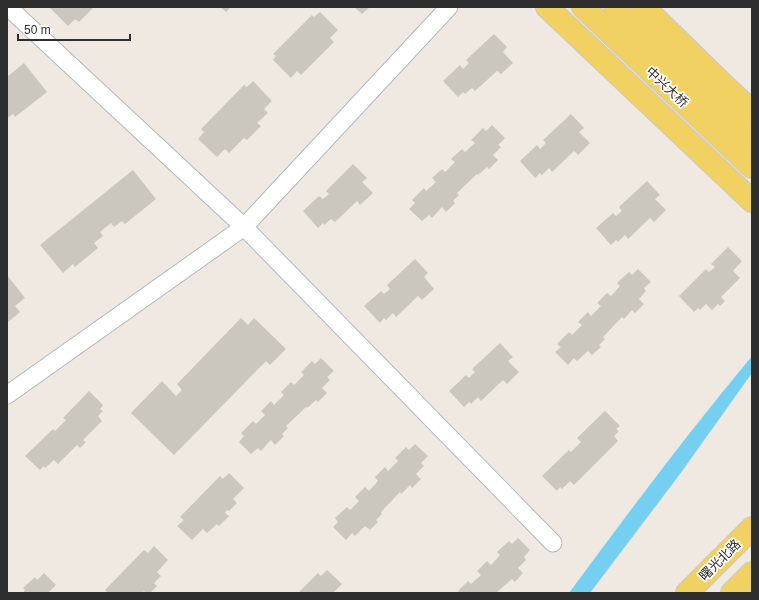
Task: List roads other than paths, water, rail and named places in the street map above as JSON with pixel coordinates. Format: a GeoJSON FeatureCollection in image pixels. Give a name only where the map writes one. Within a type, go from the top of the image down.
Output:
{"type":"FeatureCollection","features":[{"type":"Feature","properties":{"kind":"main road"},"geometry":{"type":"LineString","coordinates":[[547,7],[752,201]]}},
{"type":"Feature","properties":{"kind":"main road","name":"中兴大桥"},"geometry":{"type":"LineString","coordinates":[[583,7],[752,139]]}},
{"type":"Feature","properties":{"kind":"main road","name":"中兴大桥"},"geometry":{"type":"LineString","coordinates":[[615,7],[672,77],[752,167]]}},
{"type":"Feature","properties":{"kind":"main road"},"geometry":{"type":"LineString","coordinates":[[644,7],[752,111]]}},
{"type":"Feature","properties":{"kind":"main road","name":"曙光北路"},"geometry":{"type":"LineString","coordinates":[[687,593],[752,528]]}},
{"type":"Feature","properties":{"kind":"main road"},"geometry":{"type":"LineString","coordinates":[[732,593],[752,573]]}},
{"type":"Feature","properties":{"kind":"street"},"geometry":{"type":"LineString","coordinates":[[8,7],[244,227],[553,543]]}},
{"type":"Feature","properties":{"kind":"street"},"geometry":{"type":"LineString","coordinates":[[7,395],[244,227],[449,7]]}},
{"type":"Feature","properties":{"kind":"water"},"geometry":{"type":"Polygon","coordinates":[[[752,356],[752,373],[680,474],[590,593],[569,593],[659,473],[752,356]]]}}]}
